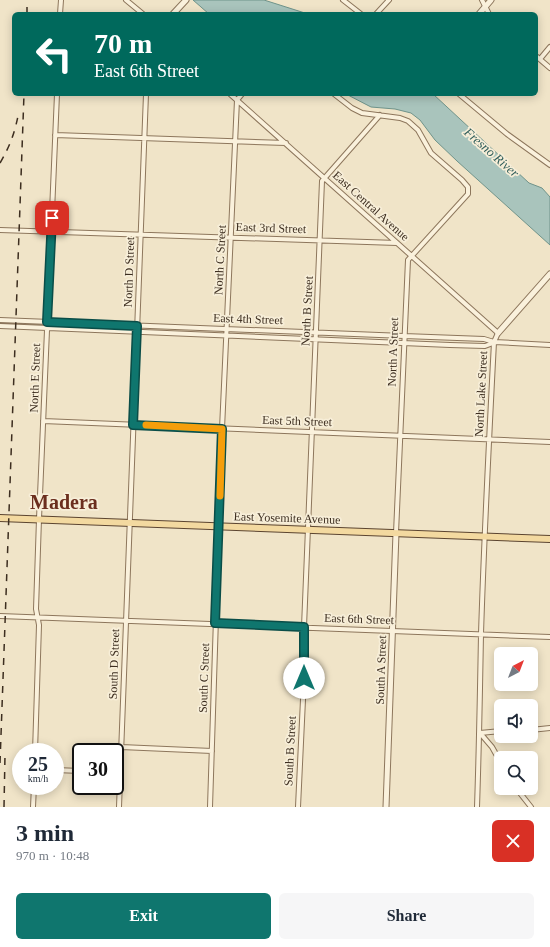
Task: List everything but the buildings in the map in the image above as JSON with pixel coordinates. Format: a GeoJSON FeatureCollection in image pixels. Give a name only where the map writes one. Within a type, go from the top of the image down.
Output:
{"type":"FeatureCollection","features":[{"type":"Feature","properties":{"kind":"main road","name":"East Yosemite Avenue"},"geometry":{"type":"LineString","coordinates":[[0,518],[550,539]]}},
{"type":"Feature","properties":{"kind":"street"},"geometry":{"type":"LineString","coordinates":[[60,12],[61,0]]}},
{"type":"Feature","properties":{"kind":"street"},"geometry":{"type":"LineString","coordinates":[[126,0],[141,12]]}},
{"type":"Feature","properties":{"kind":"street"},"geometry":{"type":"LineString","coordinates":[[175,12],[186,0]]}},
{"type":"Feature","properties":{"kind":"street"},"geometry":{"type":"LineString","coordinates":[[343,0],[358,12]]}},
{"type":"Feature","properties":{"kind":"street"},"geometry":{"type":"LineString","coordinates":[[378,12],[389,0]]}},
{"type":"Feature","properties":{"kind":"street"},"geometry":{"type":"LineString","coordinates":[[482,0],[488,12]]}},
{"type":"Feature","properties":{"kind":"street"},"geometry":{"type":"LineString","coordinates":[[480,12],[491,0]]}},
{"type":"Feature","properties":{"kind":"street"},"geometry":{"type":"LineString","coordinates":[[550,47],[538,57],[550,68]]}},
{"type":"Feature","properties":{"kind":"street","name":"North E Street"},"geometry":{"type":"LineString","coordinates":[[35,743],[39,625],[36,609],[39,519],[57,96]]}},
{"type":"Feature","properties":{"kind":"street","name":"North D Street"},"geometry":{"type":"LineString","coordinates":[[129,522],[146,96]]}},
{"type":"Feature","properties":{"kind":"street","name":"East Central Avenue"},"geometry":{"type":"LineString","coordinates":[[232,96],[498,333]]}},
{"type":"Feature","properties":{"kind":"street"},"geometry":{"type":"LineString","coordinates":[[237,100],[240,96]]}},
{"type":"Feature","properties":{"kind":"street"},"geometry":{"type":"LineString","coordinates":[[337,96],[352,108],[362,113],[380,115]]}},
{"type":"Feature","properties":{"kind":"street"},"geometry":{"type":"LineString","coordinates":[[461,96],[507,134],[550,165]]}},
{"type":"Feature","properties":{"kind":"street","name":"North C Street"},"geometry":{"type":"LineString","coordinates":[[218,526],[237,100]]}},
{"type":"Feature","properties":{"kind":"street"},"geometry":{"type":"LineString","coordinates":[[324,177],[380,115]]}},
{"type":"Feature","properties":{"kind":"street","name":"North A Street"},"geometry":{"type":"LineString","coordinates":[[380,115],[400,118],[414,124],[431,153],[468,187],[468,194],[408,260],[403,344],[401,436],[396,533]]}},
{"type":"Feature","properties":{"kind":"street"},"geometry":{"type":"LineString","coordinates":[[55,135],[286,143]]}},
{"type":"Feature","properties":{"kind":"street","name":"North B Street"},"geometry":{"type":"LineString","coordinates":[[307,529],[322,181],[324,177]]}},
{"type":"Feature","properties":{"kind":"street","name":"East 3rd Street"},"geometry":{"type":"LineString","coordinates":[[0,230],[397,243]]}},
{"type":"Feature","properties":{"kind":"street","name":"North Lake Street"},"geometry":{"type":"LineString","coordinates":[[477,807],[480,733],[481,634],[494,342],[498,333],[550,274]]}},
{"type":"Feature","properties":{"kind":"street","name":"East 4th Street"},"geometry":{"type":"LineString","coordinates":[[0,320],[484,338],[494,342],[550,345]]}},
{"type":"Feature","properties":{"kind":"street","name":"East 4th Street"},"geometry":{"type":"LineString","coordinates":[[0,326],[403,344],[485,346],[494,342]]}},
{"type":"Feature","properties":{"kind":"street","name":"East 5th Street"},"geometry":{"type":"LineString","coordinates":[[43,421],[550,442]]}},
{"type":"Feature","properties":{"kind":"street","name":"South D Street"},"geometry":{"type":"LineString","coordinates":[[122,743],[129,522]]}},
{"type":"Feature","properties":{"kind":"street","name":"South C Street"},"geometry":{"type":"LineString","coordinates":[[210,807],[218,526]]}},
{"type":"Feature","properties":{"kind":"street","name":"South B Street"},"geometry":{"type":"LineString","coordinates":[[298,807],[304,678],[307,529]]}},
{"type":"Feature","properties":{"kind":"street","name":"South A Street"},"geometry":{"type":"LineString","coordinates":[[386,807],[396,533]]}},
{"type":"Feature","properties":{"kind":"street","name":"East 6th Street"},"geometry":{"type":"LineString","coordinates":[[0,616],[215,623],[550,637]]}},
{"type":"Feature","properties":{"kind":"street"},"geometry":{"type":"LineString","coordinates":[[538,729],[550,728]]}},
{"type":"Feature","properties":{"kind":"street"},"geometry":{"type":"LineString","coordinates":[[480,733],[494,732]]}},
{"type":"Feature","properties":{"kind":"street"},"geometry":{"type":"LineString","coordinates":[[480,733],[494,751]]}},
{"type":"Feature","properties":{"kind":"street"},"geometry":{"type":"LineString","coordinates":[[124,747],[212,751]]}},
{"type":"Feature","properties":{"kind":"street"},"geometry":{"type":"LineString","coordinates":[[33,807],[34,795]]}},
{"type":"Feature","properties":{"kind":"street","name":"South D Street"},"geometry":{"type":"LineString","coordinates":[[119,795],[119,807]]}},
{"type":"Feature","properties":{"kind":"street"},"geometry":{"type":"LineString","coordinates":[[522,795],[531,807]]}},
{"type":"Feature","properties":{"kind":"water"},"geometry":{"type":"Polygon","coordinates":[[[193,0],[264,0],[302,12],[207,12],[193,0]]]}},
{"type":"Feature","properties":{"kind":"water","name":"Fresno River"},"geometry":{"type":"Polygon","coordinates":[[[350,96],[435,96],[529,183],[542,188],[550,197],[550,245],[457,161],[435,140],[420,120],[411,113],[395,109],[371,107],[350,96]]]}},
{"type":"Feature","properties":{"kind":"railway"},"geometry":{"type":"LineString","coordinates":[[27,0],[27,12]]}},
{"type":"Feature","properties":{"kind":"railway"},"geometry":{"type":"LineString","coordinates":[[0,763],[24,96]]}},
{"type":"Feature","properties":{"kind":"railway"},"geometry":{"type":"LineString","coordinates":[[0,163],[12,138],[19,111]]}},
{"type":"Feature","properties":{"kind":"railway"},"geometry":{"type":"LineString","coordinates":[[4,807],[5,755]]}},
{"type":"Feature","properties":{"kind":"slow traffic"},"geometry":{"type":"LineString","coordinates":[[146,425],[222,429],[220,496]]}},
{"type":"Feature","properties":{"kind":"district","name":"Madera"},"geometry":{"type":"Point","coordinates":[64,502]}},
{"type":"Feature","properties":{"kind":"route"},"geometry":{"type":"LineString","coordinates":[[52,218],[47,322],[137,326],[133,425],[222,429],[215,623],[304,627],[304,678]]}}]}
